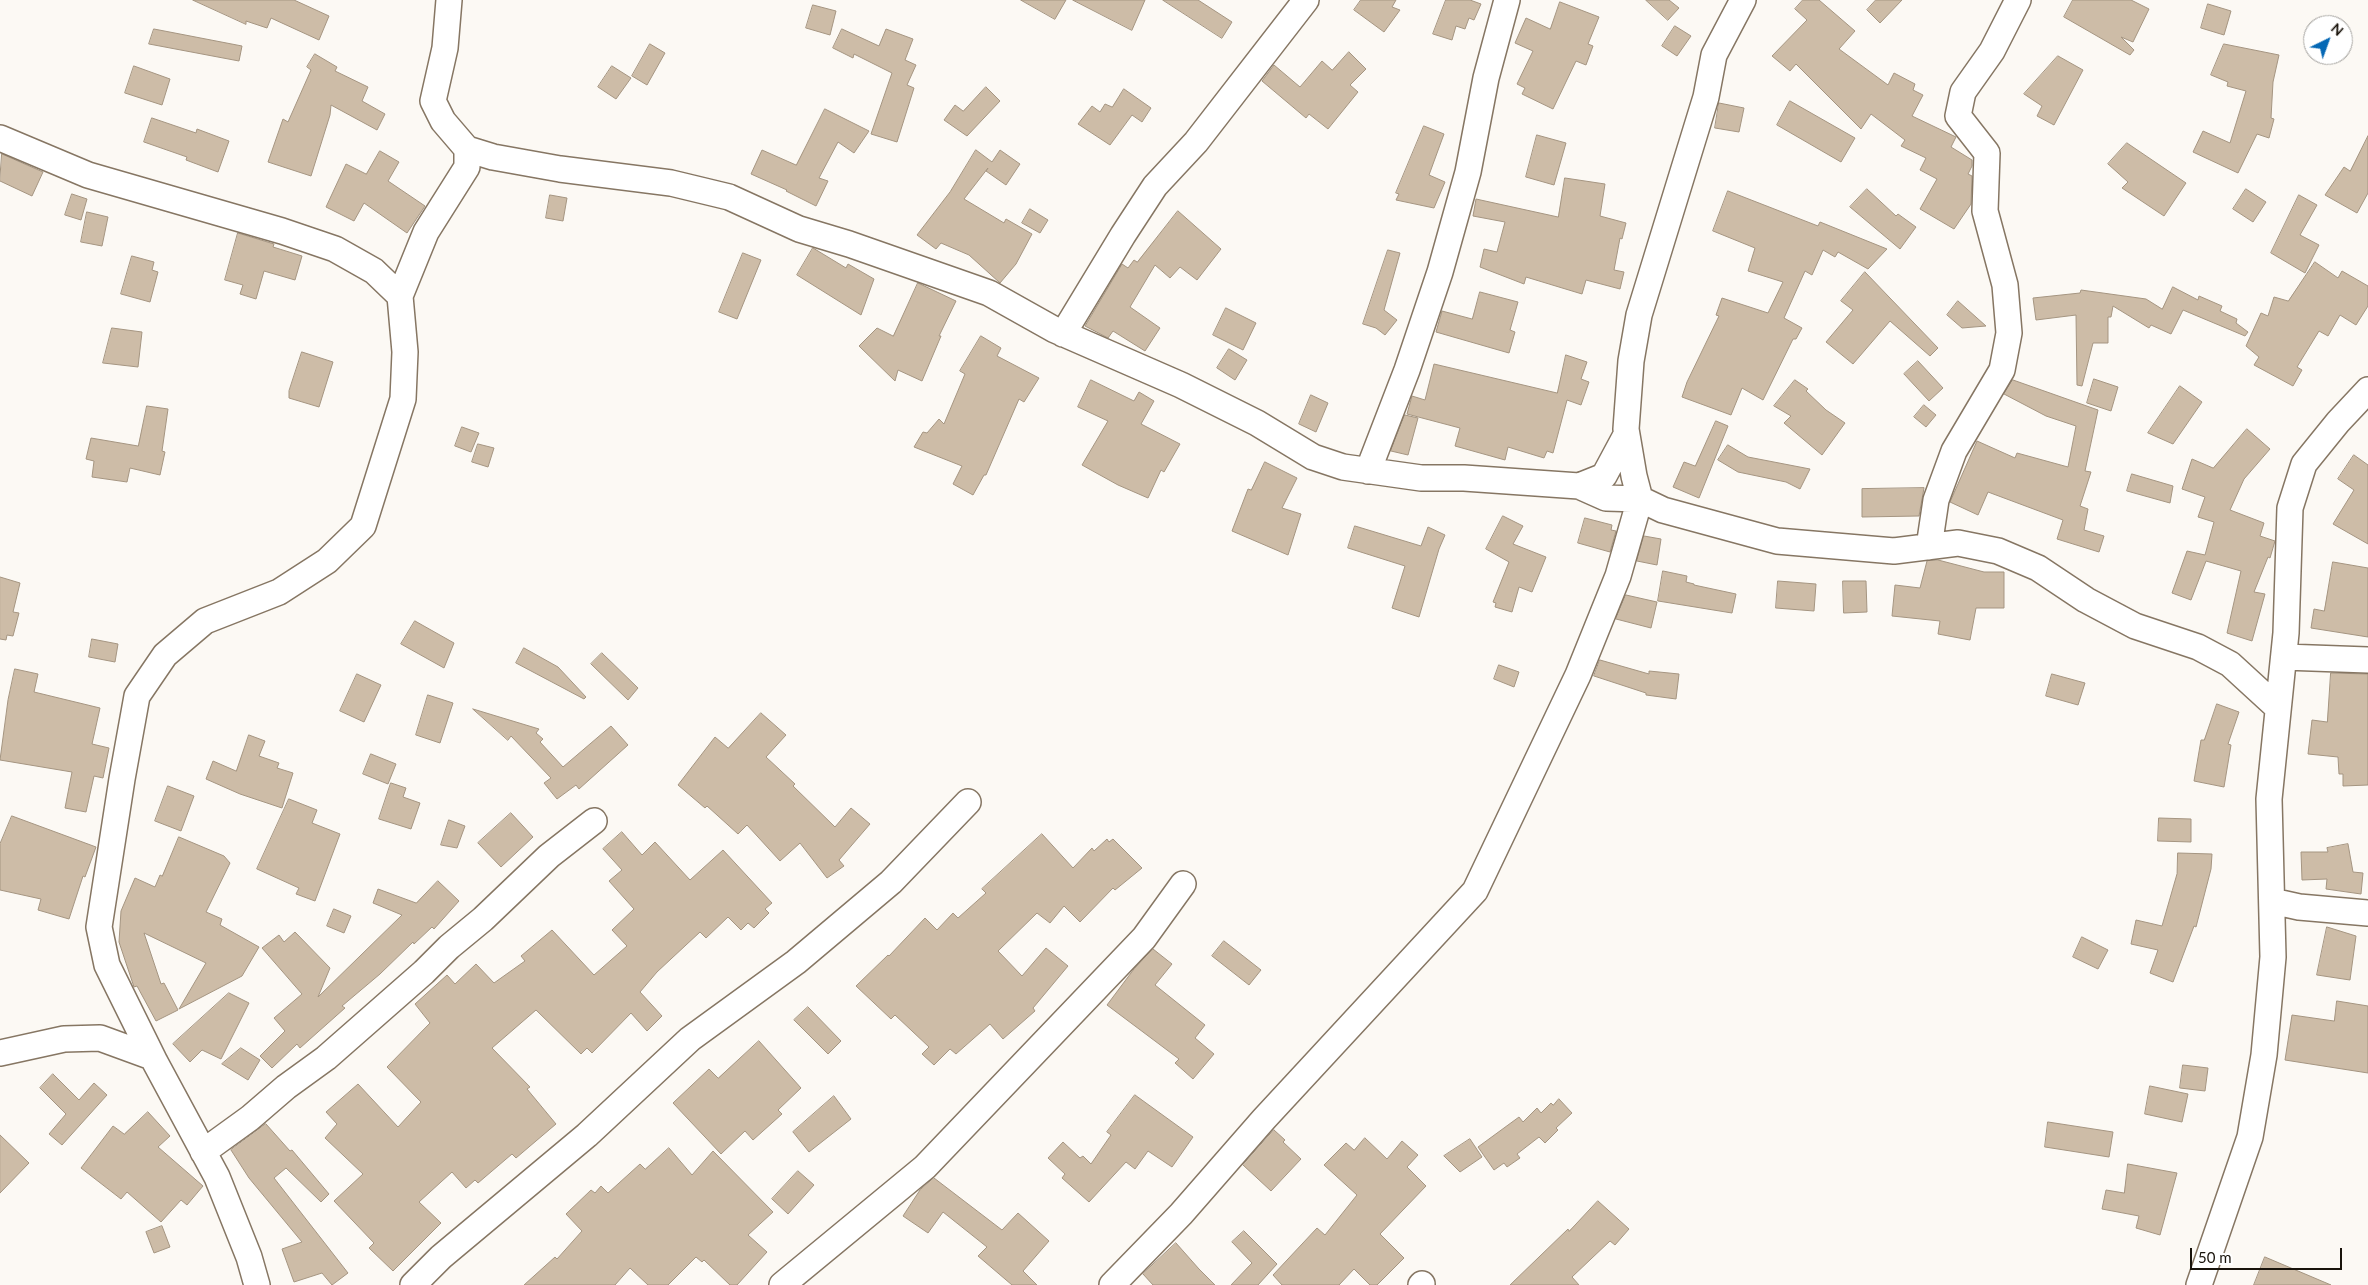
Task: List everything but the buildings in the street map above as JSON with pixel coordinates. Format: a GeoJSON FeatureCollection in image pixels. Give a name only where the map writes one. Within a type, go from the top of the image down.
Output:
{"type":"FeatureCollection","features":[{"type":"Feature","properties":{"kind":"street"},"geometry":{"type":"LineString","coordinates":[[449,0],[445,48],[433,101],[443,121],[467,149],[493,157],[560,169],[671,183],[729,197],[799,230],[849,244],[989,293],[1063,334],[1181,385],[1257,424],[1313,457],[1343,467],[1421,478],[1464,478],[1579,486],[1606,498],[1640,499],[1663,510],[1776,541],[1894,551],[1958,543],[1998,552],[2038,568],[2086,600],[2135,626],[2198,647],[2230,664],[2278,708]]}},
{"type":"Feature","properties":{"kind":"street"},"geometry":{"type":"LineString","coordinates":[[1063,334],[1123,235],[1156,186],[1196,142],[1306,0]]}},
{"type":"Feature","properties":{"kind":"street"},"geometry":{"type":"LineString","coordinates":[[1368,471],[1407,370],[1440,272],[1468,172],[1486,78],[1507,0]]}},
{"type":"Feature","properties":{"kind":"street"},"geometry":{"type":"LineString","coordinates":[[1112,1285],[1181,1214],[1264,1120],[1475,891],[1578,675],[1618,576],[1640,499],[1626,435],[1631,361],[1639,315],[1706,97],[1714,55],[1743,0]]}},
{"type":"Feature","properties":{"kind":"street"},"geometry":{"type":"LineString","coordinates":[[1929,547],[1936,500],[1954,451],[2002,370],[2009,333],[2005,285],[1985,211],[1987,153],[1958,116],[1963,92],[1992,51],[2018,0]]}},
{"type":"Feature","properties":{"kind":"street"},"geometry":{"type":"LineString","coordinates":[[0,138],[88,175],[282,231],[334,249],[374,271],[400,296]]}},
{"type":"Feature","properties":{"kind":"street"},"geometry":{"type":"LineString","coordinates":[[256,1285],[249,1256],[217,1177],[152,1057],[108,965],[99,928],[137,696],[165,655],[205,621],[279,592],[327,561],[363,526],[403,399],[405,352],[400,296],[426,232],[467,167],[467,149]]}},
{"type":"Feature","properties":{"kind":"street"},"geometry":{"type":"LineString","coordinates":[[2199,1285],[2250,1137],[2264,1055],[2273,957],[2269,799],[2284,657],[2290,508],[2304,464],[2338,422],[2368,390]]}},
{"type":"Feature","properties":{"kind":"street"},"geometry":{"type":"LineString","coordinates":[[1579,486],[1604,476],[1626,435]]}},
{"type":"Feature","properties":{"kind":"street"},"geometry":{"type":"LineString","coordinates":[[2284,657],[2368,660]]}},
{"type":"Feature","properties":{"kind":"street"},"geometry":{"type":"LineString","coordinates":[[413,1285],[441,1257],[587,1135],[690,1039],[796,962],[891,882],[968,802]]}},
{"type":"Feature","properties":{"kind":"street"},"geometry":{"type":"LineString","coordinates":[[203,1152],[250,1118],[286,1086],[326,1058],[402,992],[449,947],[483,919],[550,856],[594,821]]}},
{"type":"Feature","properties":{"kind":"street"},"geometry":{"type":"LineString","coordinates":[[782,1285],[924,1167],[1144,938],[1183,884]]}},
{"type":"Feature","properties":{"kind":"street"},"geometry":{"type":"LineString","coordinates":[[2272,901],[2299,907],[2368,913]]}},
{"type":"Feature","properties":{"kind":"street"},"geometry":{"type":"LineString","coordinates":[[0,1053],[64,1039],[100,1038],[152,1057]]}}]}
